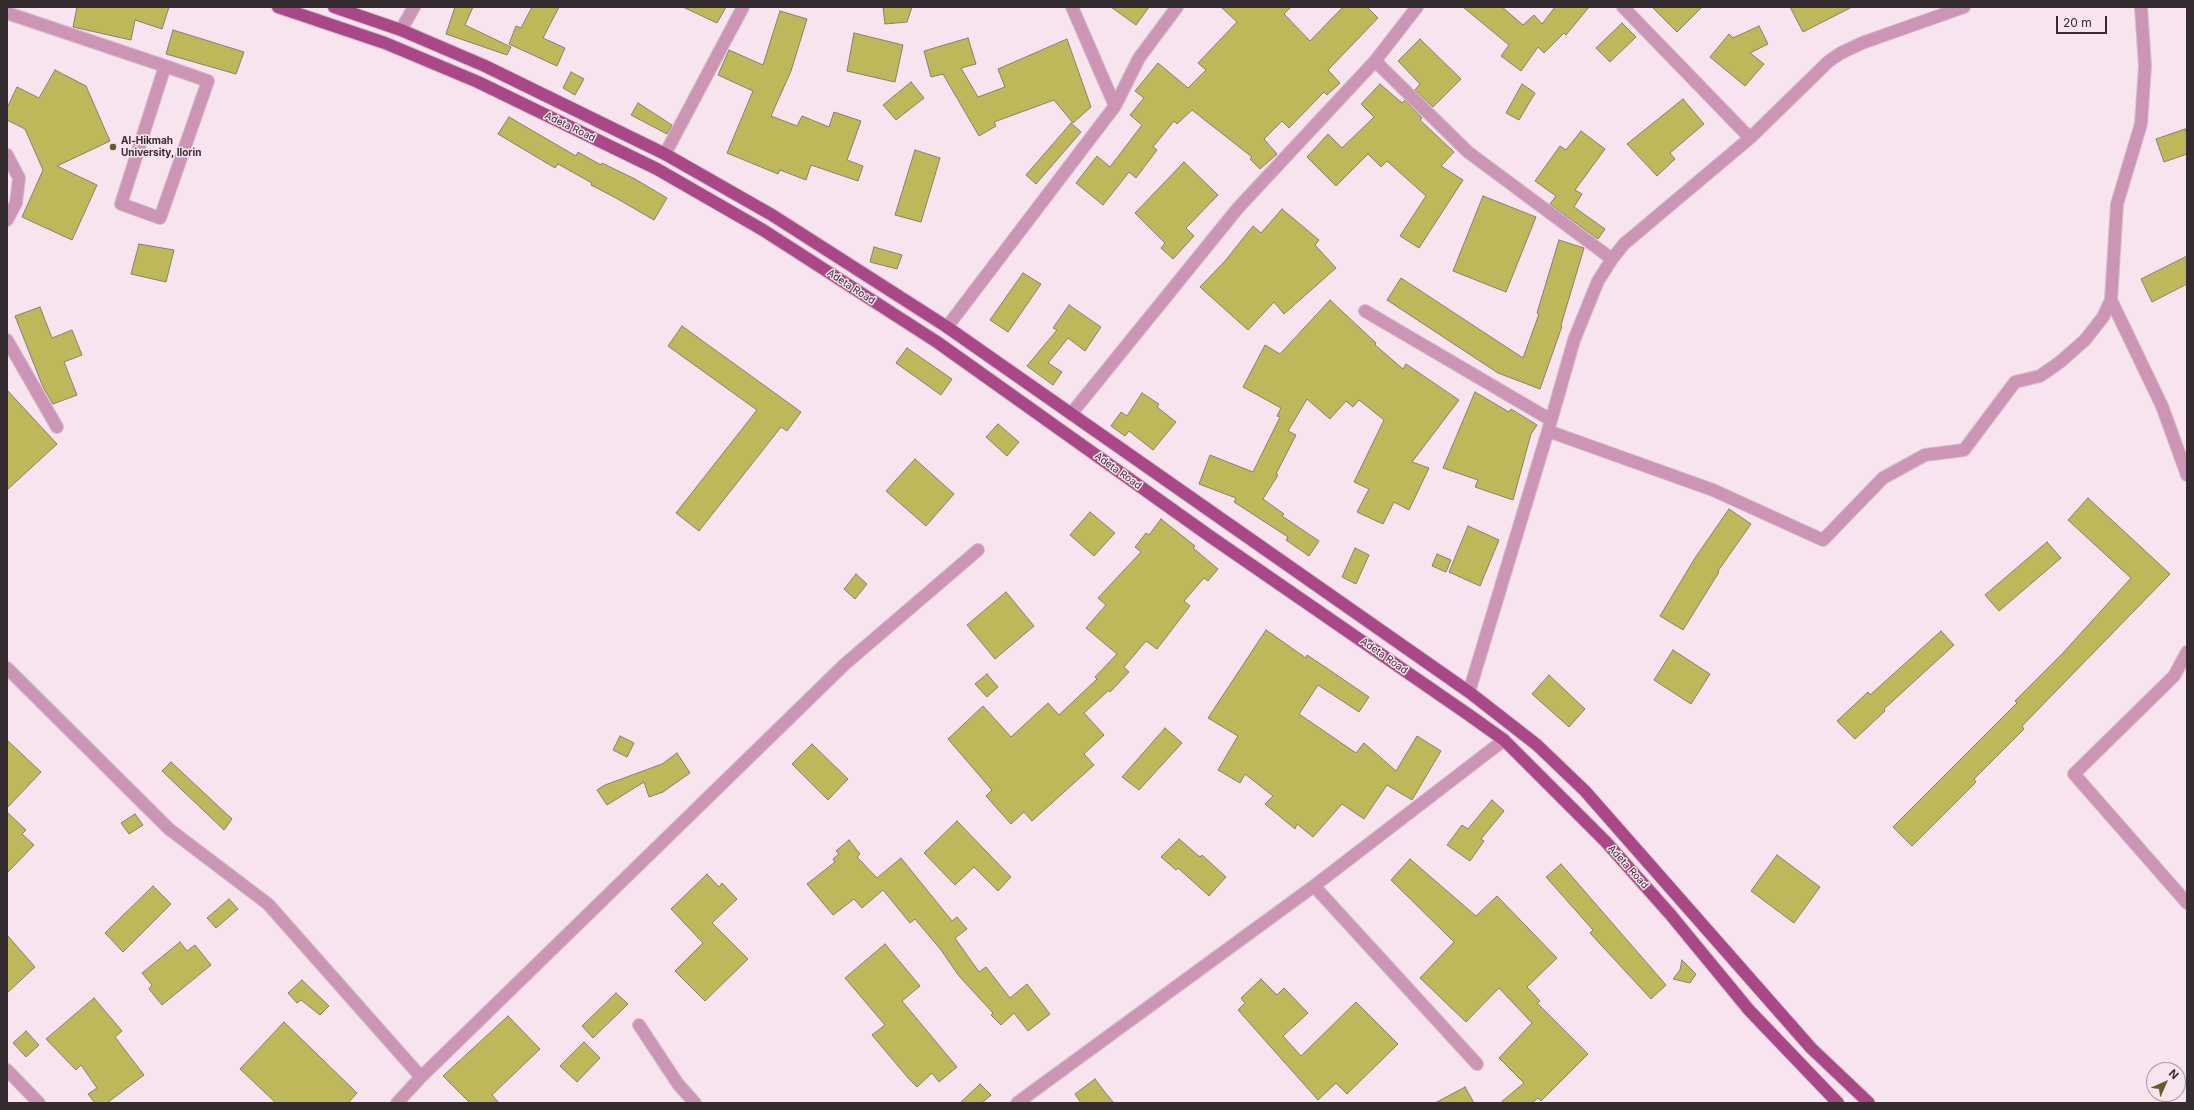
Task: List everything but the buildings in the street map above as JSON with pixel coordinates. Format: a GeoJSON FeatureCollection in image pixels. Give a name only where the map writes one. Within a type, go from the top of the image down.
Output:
{"type":"FeatureCollection","features":[{"type":"Feature","properties":{"kind":"main road","name":"Adeta Road"},"geometry":{"type":"LineString","coordinates":[[278,7],[385,43],[478,82],[657,170],[763,230],[944,346],[1218,542],[1504,740],[1606,842],[1670,914],[1749,1010],[1838,1103]]}},
{"type":"Feature","properties":{"kind":"main road","name":"Adeta Road"},"geometry":{"type":"LineString","coordinates":[[334,7],[401,30],[485,66],[666,154],[772,215],[947,327],[1469,692],[1537,745],[1585,791],[1811,1048],[1869,1103]]}},
{"type":"Feature","properties":{"kind":"street"},"geometry":{"type":"LineString","coordinates":[[401,30],[414,7]]}},
{"type":"Feature","properties":{"kind":"street"},"geometry":{"type":"LineString","coordinates":[[666,154],[743,7]]}},
{"type":"Feature","properties":{"kind":"street"},"geometry":{"type":"LineString","coordinates":[[1072,7],[1115,106]]}},
{"type":"Feature","properties":{"kind":"street"},"geometry":{"type":"LineString","coordinates":[[947,327],[1115,106],[1139,58],[1177,7]]}},
{"type":"Feature","properties":{"kind":"street"},"geometry":{"type":"LineString","coordinates":[[1071,414],[1238,208],[1375,61],[1417,7]]}},
{"type":"Feature","properties":{"kind":"street"},"geometry":{"type":"LineString","coordinates":[[1623,7],[1750,138]]}},
{"type":"Feature","properties":{"kind":"street"},"geometry":{"type":"LineString","coordinates":[[1469,692],[1550,426],[1574,340],[1598,281],[1612,259],[1624,244],[1750,138],[1792,95],[1829,61],[1841,53],[1964,7]]}},
{"type":"Feature","properties":{"kind":"street"},"geometry":{"type":"LineString","coordinates":[[1365,311],[1550,426],[1713,490],[1823,540],[1883,478],[1925,455],[1964,450],[2015,382],[2040,376],[2060,362],[2085,340],[2103,317],[2112,300],[2117,204],[2141,124],[2145,66],[2141,7]]}},
{"type":"Feature","properties":{"kind":"street"},"geometry":{"type":"LineString","coordinates":[[7,13],[166,66],[208,81],[160,218],[121,204],[166,66]]}},
{"type":"Feature","properties":{"kind":"street"},"geometry":{"type":"LineString","coordinates":[[1375,61],[1468,152],[1612,259]]}},
{"type":"Feature","properties":{"kind":"street"},"geometry":{"type":"LineString","coordinates":[[7,156],[19,178],[16,203],[7,220]]}},
{"type":"Feature","properties":{"kind":"street"},"geometry":{"type":"LineString","coordinates":[[2112,300],[2162,406],[2187,474]]}},
{"type":"Feature","properties":{"kind":"street"},"geometry":{"type":"LineString","coordinates":[[7,340],[57,427]]}},
{"type":"Feature","properties":{"kind":"street"},"geometry":{"type":"LineString","coordinates":[[397,1103],[421,1077],[840,669],[978,550]]}},
{"type":"Feature","properties":{"kind":"street"},"geometry":{"type":"LineString","coordinates":[[2187,652],[2174,676],[2074,774],[2187,903]]}},
{"type":"Feature","properties":{"kind":"street"},"geometry":{"type":"LineString","coordinates":[[7,668],[169,829],[268,904],[421,1077]]}},
{"type":"Feature","properties":{"kind":"street"},"geometry":{"type":"LineString","coordinates":[[1017,1103],[1314,886],[1504,740]]}},
{"type":"Feature","properties":{"kind":"street"},"geometry":{"type":"LineString","coordinates":[[1314,886],[1477,1064]]}},
{"type":"Feature","properties":{"kind":"street"},"geometry":{"type":"LineString","coordinates":[[639,1025],[678,1084],[695,1103]]}},
{"type":"Feature","properties":{"kind":"street"},"geometry":{"type":"LineString","coordinates":[[7,1070],[39,1103]]}},
{"type":"Feature","properties":{"kind":"place","name":"Al-Hikmah University, Ilorin"},"geometry":{"type":"Point","coordinates":[113,147]}}]}
